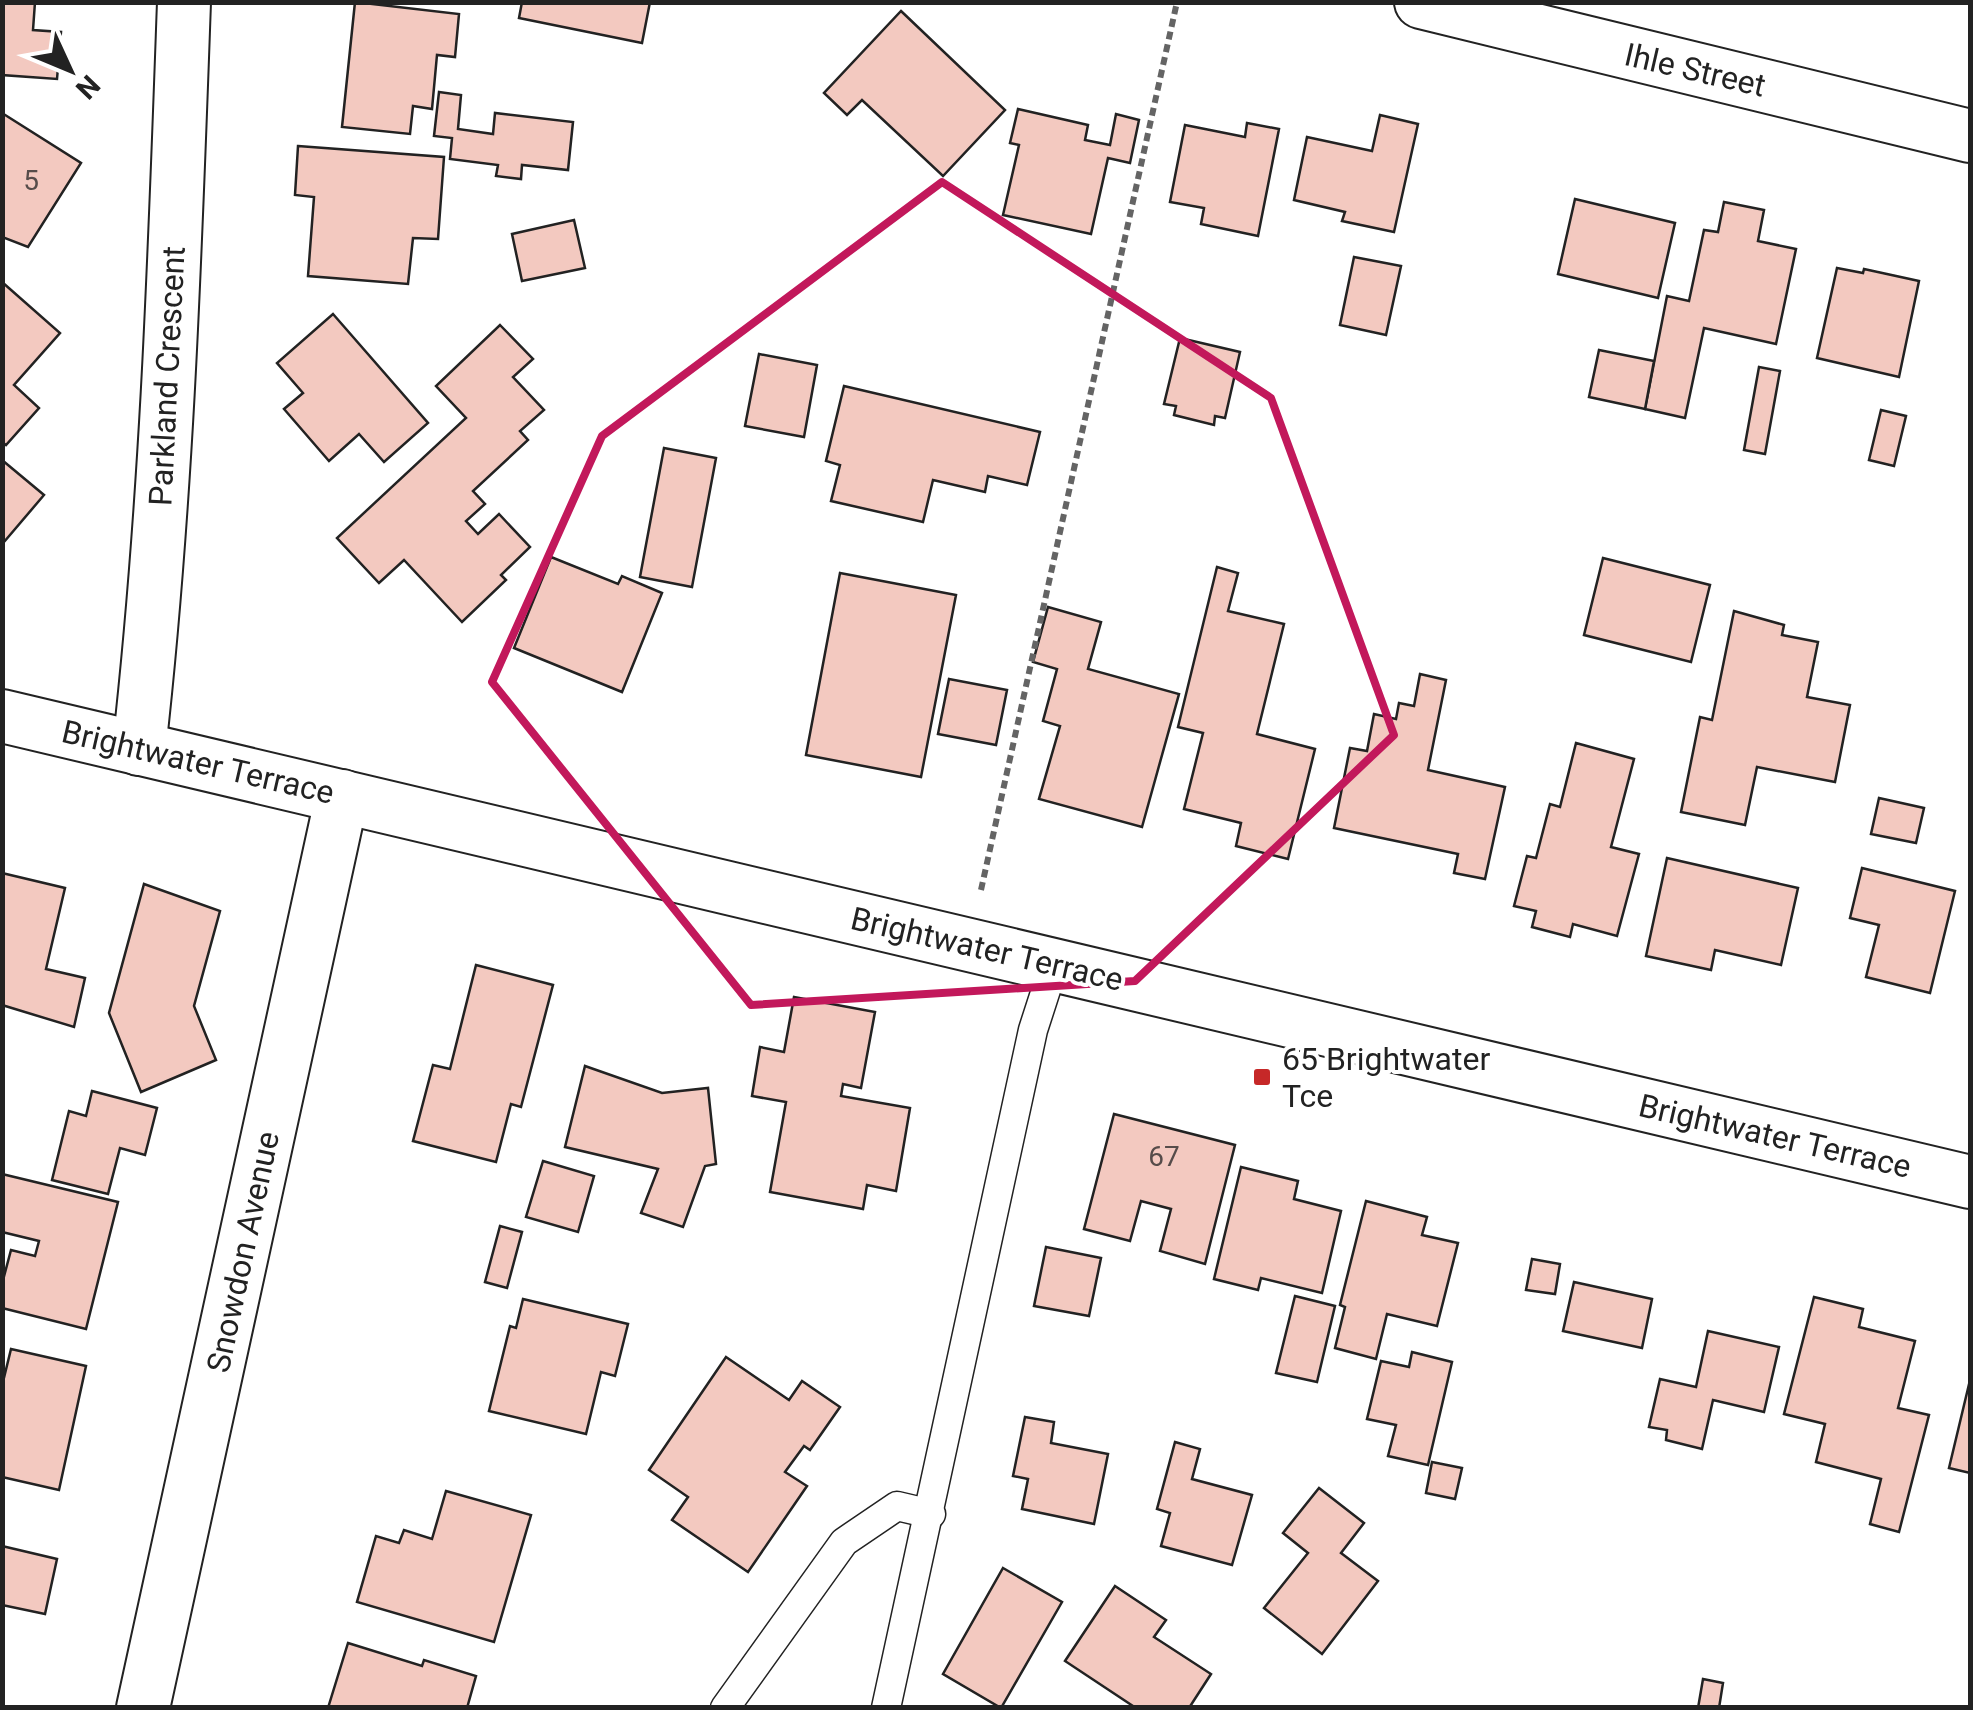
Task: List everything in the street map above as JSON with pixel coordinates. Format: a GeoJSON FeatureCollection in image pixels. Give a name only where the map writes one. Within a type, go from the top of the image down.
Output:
{"type":"FeatureCollection","features":[{"type":"Feature","properties":{"kind":"street","name":"Parkland Crescent"},"geometry":{"type":"LineString","coordinates":[[139,749],[171,349],[184,2]]}},
{"type":"Feature","properties":{"kind":"street","name":"Ihle Street"},"geometry":{"type":"LineString","coordinates":[[1421,2],[1970,136]]}},
{"type":"Feature","properties":{"kind":"street","name":"Brightwater Terrace"},"geometry":{"type":"LineString","coordinates":[[2,716],[1970,1182]]}},
{"type":"Feature","properties":{"kind":"street","name":"Snowdon Avenue"},"geometry":{"type":"LineString","coordinates":[[143,1708],[342,796]]}},
{"type":"Feature","properties":{"kind":"lane"},"geometry":{"type":"LineString","coordinates":[[886,1708],[1034,1030],[1054,965]]}},
{"type":"Feature","properties":{"kind":"lane"},"geometry":{"type":"LineString","coordinates":[[726,1708],[844,1542],[897,1506],[931,1514]]}},
{"type":"Feature","properties":{"kind":"path"},"geometry":{"type":"LineString","coordinates":[[967,944],[1177,2]]}},
{"type":"Feature","properties":{"kind":"highlighted area"},"geometry":{"type":"Polygon","coordinates":[[[942,182],[1271,398],[1394,735],[1135,981],[751,1005],[492,682],[602,436],[942,182]]]}},
{"type":"Feature","properties":{"kind":"building"},"geometry":{"type":"Polygon","coordinates":[[[2,2],[35,2],[33,30],[61,32],[57,79],[2,75],[2,2]]]}},
{"type":"Feature","properties":{"kind":"building"},"geometry":{"type":"Polygon","coordinates":[[[355,2],[459,14],[455,57],[437,55],[432,109],[413,106],[410,134],[342,127],[355,2]]]}},
{"type":"Feature","properties":{"kind":"building"},"geometry":{"type":"Polygon","coordinates":[[[522,2],[650,2],[642,43],[519,18],[522,2]]]}},
{"type":"Feature","properties":{"kind":"building"},"geometry":{"type":"Polygon","coordinates":[[[901,11],[1005,110],[943,176],[862,100],[847,115],[824,93],[901,11]]]}},
{"type":"Feature","properties":{"kind":"building"},"geometry":{"type":"Polygon","coordinates":[[[439,92],[461,95],[458,129],[493,134],[495,113],[573,122],[568,170],[522,165],[521,179],[496,176],[498,165],[450,159],[452,138],[434,136],[439,92]]]}},
{"type":"Feature","properties":{"kind":"building"},"geometry":{"type":"Polygon","coordinates":[[[1018,109],[1088,125],[1085,140],[1110,145],[1116,114],[1139,120],[1130,163],[1108,158],[1091,234],[1003,215],[1019,145],[1010,143],[1018,109]]]}},
{"type":"Feature","properties":{"kind":"building"},"geometry":{"type":"Polygon","coordinates":[[[2,113],[81,163],[28,247],[2,237],[2,113]]]}},
{"type":"Feature","properties":{"kind":"building"},"geometry":{"type":"Polygon","coordinates":[[[1380,115],[1418,124],[1394,232],[1342,221],[1345,212],[1294,200],[1307,137],[1372,151],[1380,115]]]}},
{"type":"Feature","properties":{"kind":"building"},"geometry":{"type":"Polygon","coordinates":[[[1247,123],[1279,129],[1258,236],[1201,224],[1204,208],[1170,202],[1185,125],[1245,137],[1247,123]]]}},
{"type":"Feature","properties":{"kind":"building"},"geometry":{"type":"Polygon","coordinates":[[[298,146],[444,157],[438,239],[413,238],[408,284],[308,276],[314,197],[295,195],[298,146]]]}},
{"type":"Feature","properties":{"kind":"building"},"geometry":{"type":"Polygon","coordinates":[[[1575,199],[1675,223],[1658,298],[1558,274],[1575,199]]]}},
{"type":"Feature","properties":{"kind":"building"},"geometry":{"type":"Polygon","coordinates":[[[1724,202],[1764,210],[1758,241],[1796,249],[1776,344],[1704,328],[1685,418],[1645,409],[1667,296],[1689,301],[1704,230],[1718,232],[1724,202]]]}},
{"type":"Feature","properties":{"kind":"building"},"geometry":{"type":"Polygon","coordinates":[[[574,220],[585,268],[522,281],[512,234],[574,220]]]}},
{"type":"Feature","properties":{"kind":"building"},"geometry":{"type":"Polygon","coordinates":[[[1354,257],[1401,266],[1386,335],[1340,325],[1354,257]]]}},
{"type":"Feature","properties":{"kind":"building"},"geometry":{"type":"Polygon","coordinates":[[[1837,268],[1863,273],[1864,269],[1919,281],[1899,377],[1817,358],[1837,268]]]}},
{"type":"Feature","properties":{"kind":"building"},"geometry":{"type":"Polygon","coordinates":[[[2,282],[60,333],[14,385],[39,408],[6,445],[2,442],[2,282]]]}},
{"type":"Feature","properties":{"kind":"building"},"geometry":{"type":"Polygon","coordinates":[[[333,314],[428,423],[384,462],[359,434],[329,461],[284,409],[303,393],[277,363],[333,314]]]}},
{"type":"Feature","properties":{"kind":"building"},"geometry":{"type":"Polygon","coordinates":[[[500,325],[533,359],[513,377],[544,410],[520,431],[528,440],[473,491],[485,504],[466,521],[478,534],[499,514],[530,547],[501,575],[506,580],[462,622],[404,560],[379,583],[337,538],[466,418],[436,386],[500,325]]]}},
{"type":"Feature","properties":{"kind":"building"},"geometry":{"type":"Polygon","coordinates":[[[1180,338],[1240,352],[1225,418],[1215,416],[1214,425],[1174,415],[1176,406],[1164,404],[1180,338]]]}},
{"type":"Feature","properties":{"kind":"building"},"geometry":{"type":"Polygon","coordinates":[[[1599,350],[1654,361],[1645,409],[1589,397],[1599,350]]]}},
{"type":"Feature","properties":{"kind":"building"},"geometry":{"type":"Polygon","coordinates":[[[759,354],[817,365],[804,437],[745,426],[759,354]]]}},
{"type":"Feature","properties":{"kind":"building"},"geometry":{"type":"Polygon","coordinates":[[[1759,367],[1780,371],[1765,454],[1744,450],[1759,367]]]}},
{"type":"Feature","properties":{"kind":"building"},"geometry":{"type":"Polygon","coordinates":[[[844,386],[1040,432],[1027,485],[988,476],[985,492],[933,480],[923,522],[831,501],[840,465],[826,461],[844,386]]]}},
{"type":"Feature","properties":{"kind":"building"},"geometry":{"type":"Polygon","coordinates":[[[1881,410],[1906,416],[1894,466],[1869,460],[1881,410]]]}},
{"type":"Feature","properties":{"kind":"building"},"geometry":{"type":"Polygon","coordinates":[[[664,448],[716,458],[692,587],[640,577],[664,448]]]}},
{"type":"Feature","properties":{"kind":"building"},"geometry":{"type":"Polygon","coordinates":[[[2,460],[44,495],[4,542],[2,541],[2,460]]]}},
{"type":"Feature","properties":{"kind":"building"},"geometry":{"type":"Polygon","coordinates":[[[551,557],[618,584],[622,576],[662,593],[622,692],[514,648],[551,557]]]}},
{"type":"Feature","properties":{"kind":"building"},"geometry":{"type":"Polygon","coordinates":[[[1603,558],[1710,585],[1691,662],[1584,635],[1603,558]]]}},
{"type":"Feature","properties":{"kind":"building"},"geometry":{"type":"Polygon","coordinates":[[[1217,567],[1238,573],[1228,611],[1284,624],[1257,734],[1315,749],[1288,859],[1236,846],[1241,823],[1184,809],[1203,733],[1178,727],[1217,567]]]}},
{"type":"Feature","properties":{"kind":"building"},"geometry":{"type":"Polygon","coordinates":[[[840,573],[956,595],[921,777],[806,755],[840,573]]]}},
{"type":"Feature","properties":{"kind":"building"},"geometry":{"type":"Polygon","coordinates":[[[1048,607],[1101,622],[1088,669],[1179,694],[1142,827],[1039,799],[1060,726],[1043,721],[1057,669],[1033,662],[1048,607]]]}},
{"type":"Feature","properties":{"kind":"building"},"geometry":{"type":"Polygon","coordinates":[[[1734,611],[1784,625],[1782,635],[1818,642],[1807,697],[1850,705],[1835,782],[1757,767],[1745,825],[1681,812],[1700,717],[1712,720],[1734,611]]]}},
{"type":"Feature","properties":{"kind":"building"},"geometry":{"type":"Polygon","coordinates":[[[1420,674],[1446,680],[1428,770],[1505,787],[1485,879],[1454,873],[1458,854],[1334,828],[1350,748],[1367,751],[1374,714],[1396,719],[1399,703],[1414,706],[1420,674]]]}},
{"type":"Feature","properties":{"kind":"building"},"geometry":{"type":"Polygon","coordinates":[[[949,679],[1007,690],[996,745],[938,734],[949,679]]]}},
{"type":"Feature","properties":{"kind":"building"},"geometry":{"type":"Polygon","coordinates":[[[1576,743],[1634,759],[1611,847],[1639,854],[1617,936],[1573,924],[1570,937],[1532,927],[1536,911],[1514,906],[1527,856],[1536,858],[1550,804],[1560,807],[1576,743]]]}},
{"type":"Feature","properties":{"kind":"building"},"geometry":{"type":"Polygon","coordinates":[[[1879,798],[1924,808],[1916,843],[1871,834],[1879,798]]]}},
{"type":"Feature","properties":{"kind":"building"},"geometry":{"type":"Polygon","coordinates":[[[1667,858],[1798,888],[1781,965],[1715,950],[1711,970],[1646,956],[1667,858]]]}},
{"type":"Feature","properties":{"kind":"building"},"geometry":{"type":"Polygon","coordinates":[[[1862,868],[1955,891],[1930,993],[1866,977],[1879,925],[1850,918],[1862,868]]]}},
{"type":"Feature","properties":{"kind":"building"},"geometry":{"type":"Polygon","coordinates":[[[2,873],[65,888],[46,969],[85,978],[74,1027],[2,1005],[2,873]]]}},
{"type":"Feature","properties":{"kind":"building"},"geometry":{"type":"Polygon","coordinates":[[[144,884],[220,911],[194,1006],[216,1060],[141,1092],[109,1013],[144,884]]]}},
{"type":"Feature","properties":{"kind":"building"},"geometry":{"type":"Polygon","coordinates":[[[476,965],[553,985],[521,1107],[511,1104],[496,1162],[413,1141],[433,1065],[450,1069],[476,965]]]}},
{"type":"Feature","properties":{"kind":"building"},"geometry":{"type":"Polygon","coordinates":[[[794,997],[875,1012],[861,1088],[843,1084],[841,1096],[910,1108],[896,1191],[867,1185],[863,1209],[770,1192],[786,1102],[752,1096],[760,1047],[784,1052],[794,997]]]}},
{"type":"Feature","properties":{"kind":"building"},"geometry":{"type":"Polygon","coordinates":[[[585,1066],[662,1093],[708,1088],[716,1164],[705,1166],[683,1227],[641,1213],[658,1169],[565,1147],[585,1066]]]}},
{"type":"Feature","properties":{"kind":"building"},"geometry":{"type":"Polygon","coordinates":[[[92,1091],[157,1108],[145,1155],[120,1148],[108,1194],[52,1180],[69,1111],[86,1116],[92,1091]]]}},
{"type":"Feature","properties":{"kind":"building"},"geometry":{"type":"Polygon","coordinates":[[[1114,1114],[1235,1145],[1205,1264],[1160,1251],[1171,1209],[1141,1201],[1130,1241],[1084,1229],[1114,1114]]]}},
{"type":"Feature","properties":{"kind":"building"},"geometry":{"type":"Polygon","coordinates":[[[543,1161],[594,1176],[578,1232],[526,1217],[543,1161]]]}},
{"type":"Feature","properties":{"kind":"building"},"geometry":{"type":"Polygon","coordinates":[[[1241,1167],[1298,1181],[1294,1199],[1341,1211],[1322,1293],[1261,1278],[1258,1290],[1214,1279],[1241,1167]]]}},
{"type":"Feature","properties":{"kind":"building"},"geometry":{"type":"Polygon","coordinates":[[[2,1174],[118,1202],[86,1329],[2,1308],[2,1284],[11,1250],[35,1256],[39,1241],[2,1232],[2,1174]]]}},
{"type":"Feature","properties":{"kind":"building"},"geometry":{"type":"Polygon","coordinates":[[[1366,1201],[1427,1217],[1422,1235],[1458,1243],[1437,1326],[1387,1314],[1376,1359],[1335,1348],[1345,1307],[1340,1305],[1366,1201]]]}},
{"type":"Feature","properties":{"kind":"building"},"geometry":{"type":"Polygon","coordinates":[[[500,1226],[522,1232],[507,1288],[485,1282],[500,1226]]]}},
{"type":"Feature","properties":{"kind":"building"},"geometry":{"type":"Polygon","coordinates":[[[1046,1247],[1101,1258],[1089,1316],[1034,1306],[1046,1247]]]}},
{"type":"Feature","properties":{"kind":"building"},"geometry":{"type":"Polygon","coordinates":[[[1532,1259],[1560,1264],[1555,1294],[1526,1290],[1532,1259]]]}},
{"type":"Feature","properties":{"kind":"building"},"geometry":{"type":"Polygon","coordinates":[[[1574,1282],[1652,1299],[1642,1348],[1563,1331],[1574,1282]]]}},
{"type":"Feature","properties":{"kind":"building"},"geometry":{"type":"Polygon","coordinates":[[[1295,1296],[1335,1306],[1317,1382],[1276,1373],[1295,1296]]]}},
{"type":"Feature","properties":{"kind":"building"},"geometry":{"type":"Polygon","coordinates":[[[1814,1297],[1863,1309],[1859,1327],[1915,1341],[1898,1408],[1929,1415],[1899,1532],[1870,1524],[1881,1479],[1816,1462],[1825,1424],[1784,1414],[1814,1297]]]}},
{"type":"Feature","properties":{"kind":"building"},"geometry":{"type":"Polygon","coordinates":[[[523,1299],[628,1324],[615,1376],[601,1372],[586,1434],[489,1411],[510,1326],[516,1328],[523,1299]]]}},
{"type":"Feature","properties":{"kind":"building"},"geometry":{"type":"Polygon","coordinates":[[[1708,1331],[1779,1347],[1764,1412],[1713,1400],[1702,1449],[1666,1440],[1667,1430],[1649,1427],[1660,1379],[1696,1387],[1708,1331]]]}},
{"type":"Feature","properties":{"kind":"building"},"geometry":{"type":"Polygon","coordinates":[[[11,1349],[86,1366],[59,1490],[2,1477],[2,1386],[11,1349]]]}},
{"type":"Feature","properties":{"kind":"building"},"geometry":{"type":"Polygon","coordinates":[[[1412,1352],[1452,1362],[1428,1465],[1388,1456],[1396,1425],[1367,1419],[1381,1361],[1409,1367],[1412,1352]]]}},
{"type":"Feature","properties":{"kind":"building"},"geometry":{"type":"Polygon","coordinates":[[[726,1357],[789,1400],[802,1381],[840,1407],[810,1450],[804,1446],[785,1472],[807,1486],[748,1572],[672,1520],[688,1497],[649,1470],[726,1357]]]}},
{"type":"Feature","properties":{"kind":"building"},"geometry":{"type":"Polygon","coordinates":[[[1970,1380],[1970,1473],[1949,1468],[1970,1380]]]}},
{"type":"Feature","properties":{"kind":"building"},"geometry":{"type":"Polygon","coordinates":[[[1025,1417],[1054,1422],[1051,1443],[1108,1454],[1094,1524],[1022,1509],[1028,1479],[1013,1476],[1025,1417]]]}},
{"type":"Feature","properties":{"kind":"building"},"geometry":{"type":"Polygon","coordinates":[[[1175,1442],[1200,1449],[1192,1479],[1252,1495],[1232,1565],[1161,1546],[1170,1513],[1157,1509],[1175,1442]]]}},
{"type":"Feature","properties":{"kind":"building"},"geometry":{"type":"Polygon","coordinates":[[[1432,1462],[1462,1468],[1455,1499],[1426,1493],[1432,1462]]]}},
{"type":"Feature","properties":{"kind":"building"},"geometry":{"type":"Polygon","coordinates":[[[1319,1488],[1364,1523],[1341,1553],[1378,1581],[1322,1654],[1264,1608],[1308,1553],[1283,1533],[1319,1488]]]}},
{"type":"Feature","properties":{"kind":"building"},"geometry":{"type":"Polygon","coordinates":[[[446,1491],[531,1515],[494,1642],[357,1602],[376,1536],[399,1543],[404,1530],[432,1539],[446,1491]]]}},
{"type":"Feature","properties":{"kind":"building"},"geometry":{"type":"Polygon","coordinates":[[[2,1546],[57,1559],[45,1614],[2,1605],[2,1546]]]}},
{"type":"Feature","properties":{"kind":"building"},"geometry":{"type":"Polygon","coordinates":[[[1003,1568],[1062,1602],[1001,1708],[943,1674],[1003,1568]]]}},
{"type":"Feature","properties":{"kind":"building"},"geometry":{"type":"Polygon","coordinates":[[[1115,1586],[1166,1620],[1154,1637],[1211,1674],[1189,1708],[1136,1708],[1065,1661],[1115,1586]]]}},
{"type":"Feature","properties":{"kind":"building"},"geometry":{"type":"Polygon","coordinates":[[[348,1643],[422,1666],[424,1660],[476,1676],[467,1708],[328,1708],[348,1643]]]}},
{"type":"Feature","properties":{"kind":"building"},"geometry":{"type":"Polygon","coordinates":[[[1703,1679],[1723,1683],[1719,1708],[1698,1708],[1703,1679]]]}},
{"type":"Feature","properties":{"kind":"place","name":"65 Brightwater Tce"},"geometry":{"type":"Point","coordinates":[1262,1077]}}]}
